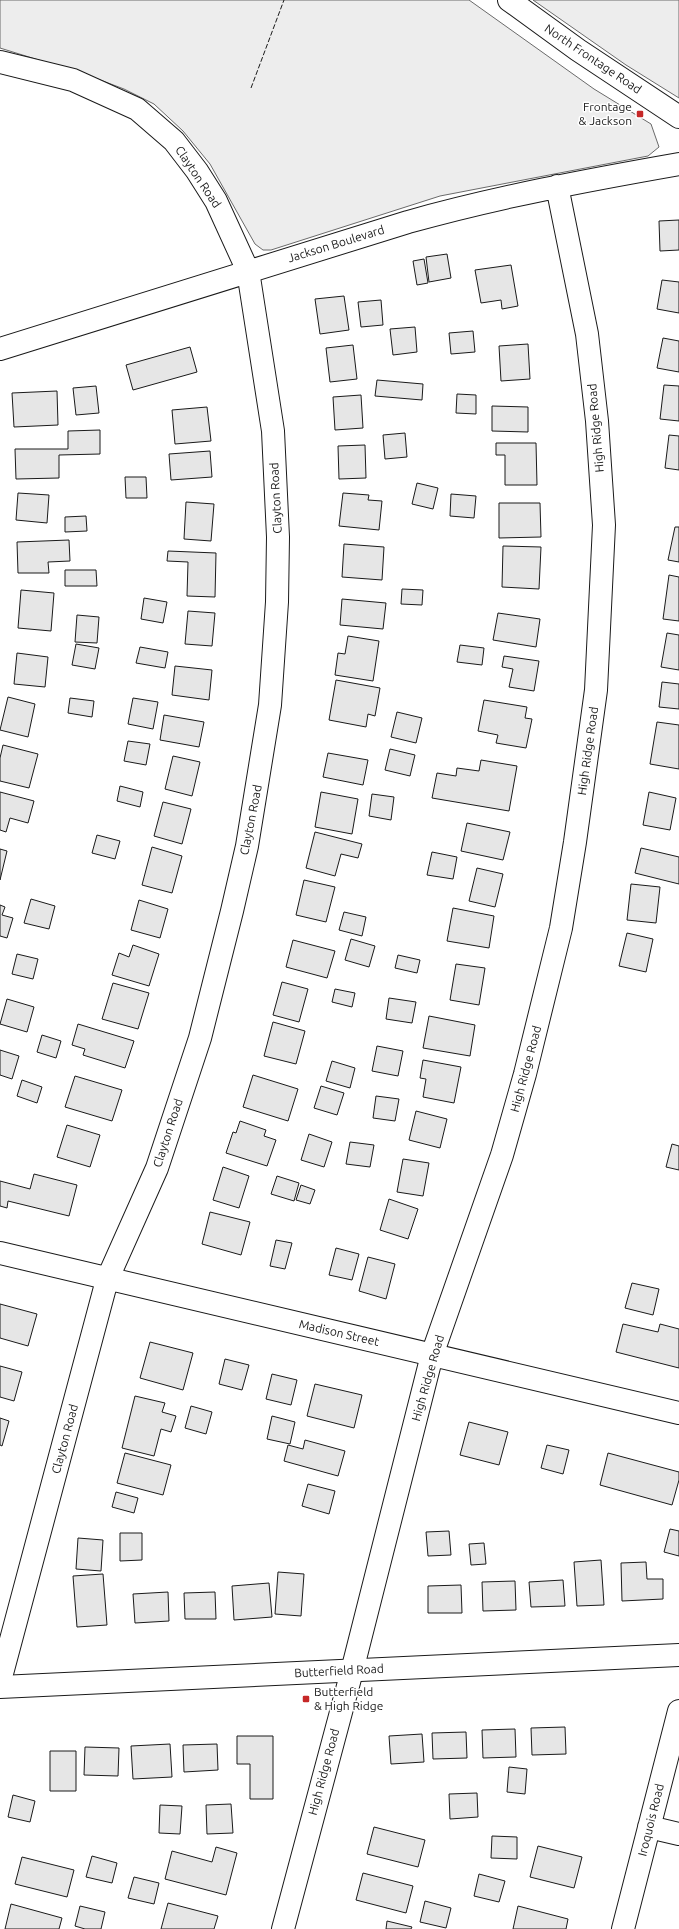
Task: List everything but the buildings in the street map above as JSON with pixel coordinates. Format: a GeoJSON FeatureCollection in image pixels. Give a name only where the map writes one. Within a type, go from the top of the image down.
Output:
{"type":"FeatureCollection","features":[{"type":"Feature","properties":{"kind":"street","name":"North Frontage Road"},"geometry":{"type":"LineString","coordinates":[[509,0],[578,50],[679,117]]}},
{"type":"Feature","properties":{"kind":"street","name":"Clayton Road"},"geometry":{"type":"LineString","coordinates":[[0,62],[72,80],[137,110],[174,141],[197,171],[216,201],[248,271],[273,431],[278,538],[270,705],[247,846],[200,1038],[157,1168],[107,1280],[0,1681]]}},
{"type":"Feature","properties":{"kind":"street","name":"Jackson Boulevard"},"geometry":{"type":"LineString","coordinates":[[0,349],[421,218],[470,205],[557,186],[679,164]]}},
{"type":"Feature","properties":{"kind":"street","name":"High Ridge Road"},"geometry":{"type":"LineString","coordinates":[[283,1929],[352,1670],[432,1355],[502,1154],[544,998],[560,928],[573,858],[596,690],[604,525],[597,421],[587,334],[557,186]]}},
{"type":"Feature","properties":{"kind":"street","name":"Madison Street"},"geometry":{"type":"LineString","coordinates":[[0,1253],[107,1280],[679,1414]]}},
{"type":"Feature","properties":{"kind":"street","name":"Butterfield Road"},"geometry":{"type":"LineString","coordinates":[[0,1687],[679,1655]]}},
{"type":"Feature","properties":{"kind":"street","name":"Iroquois Road"},"geometry":{"type":"LineString","coordinates":[[623,1929],[679,1711]]}},
{"type":"Feature","properties":{"kind":"street"},"geometry":{"type":"LineString","coordinates":[[649,1827],[679,1834]]}},
{"type":"Feature","properties":{"kind":"shaded area"},"geometry":{"type":"Polygon","coordinates":[[[0,0],[469,0],[594,89],[651,124],[659,147],[648,156],[440,196],[271,250],[263,250],[255,244],[210,164],[183,131],[154,104],[124,89],[87,75],[0,48],[0,0]]]}},
{"type":"Feature","properties":{"kind":"shaded area"},"geometry":{"type":"Polygon","coordinates":[[[533,0],[679,0],[679,98],[626,65],[533,0]]]}},
{"type":"Feature","properties":{"kind":"fence"},"geometry":{"type":"LineString","coordinates":[[251,88],[284,0]]}},
{"type":"Feature","properties":{"kind":"place","name":"Frontage & Jackson"},"geometry":{"type":"Point","coordinates":[640,114]}},
{"type":"Feature","properties":{"kind":"place","name":"Butterfield & High Ridge"},"geometry":{"type":"Point","coordinates":[306,1699]}}]}
